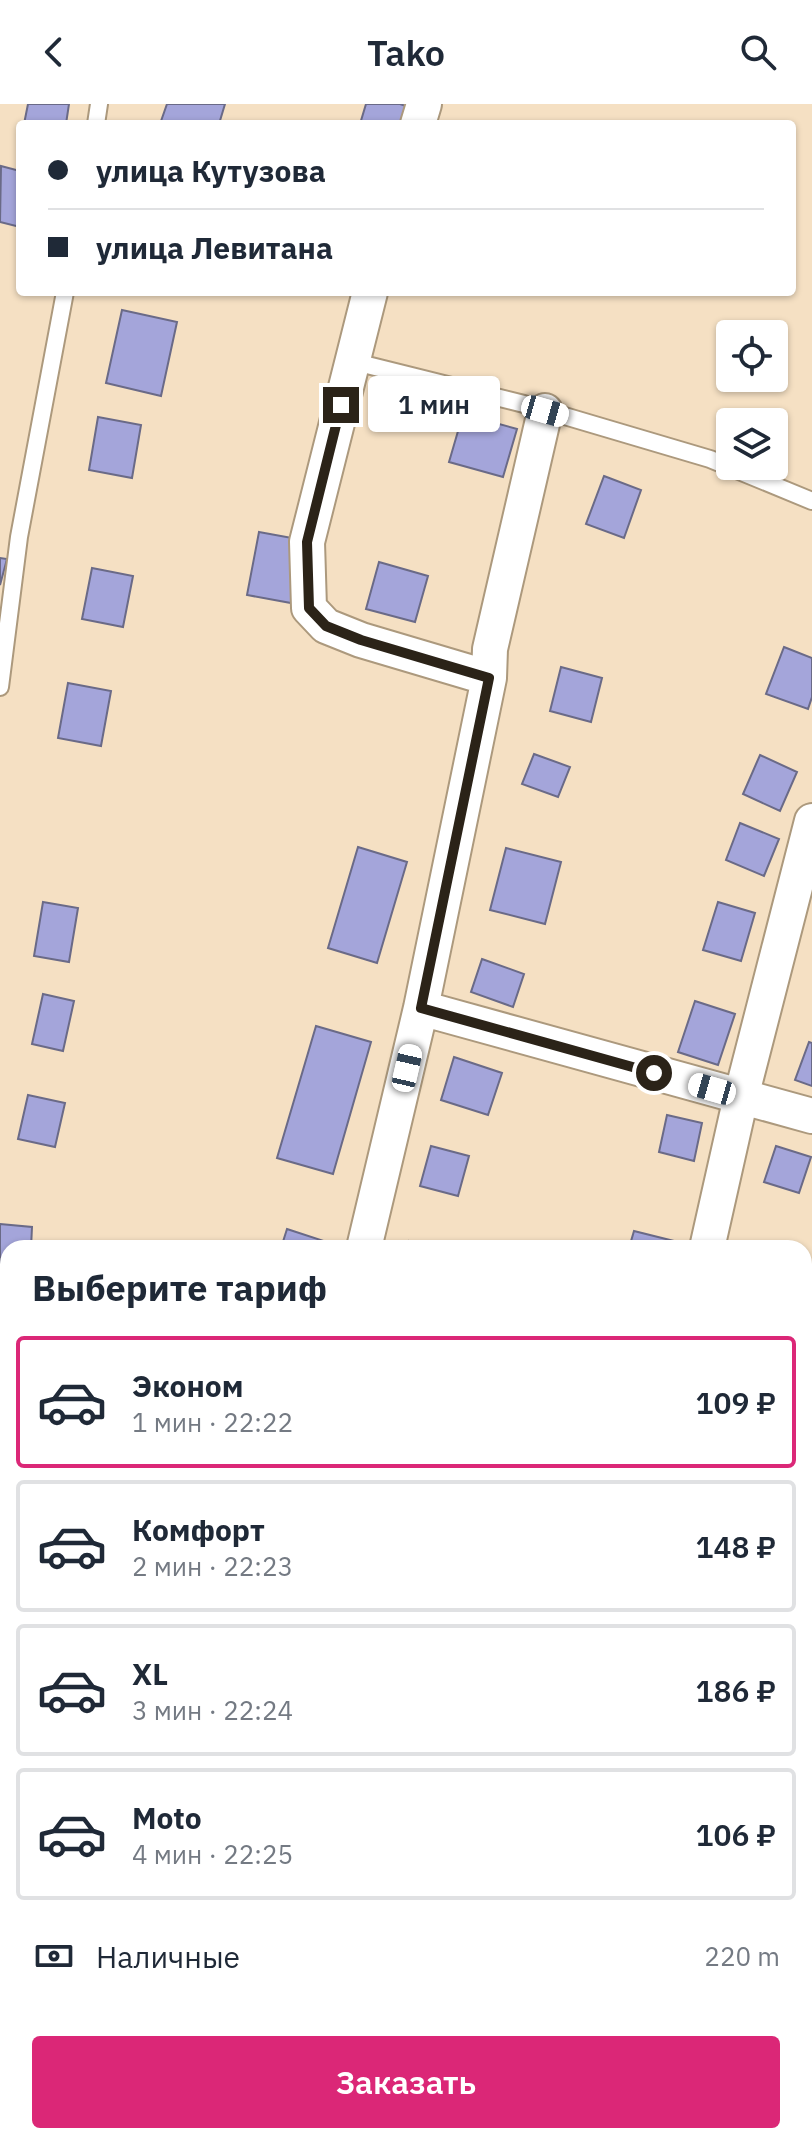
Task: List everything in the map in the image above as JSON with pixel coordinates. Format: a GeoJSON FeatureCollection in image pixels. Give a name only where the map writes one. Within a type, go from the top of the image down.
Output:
{"type":"FeatureCollection","features":[{"type":"Feature","properties":{"kind":"street"},"geometry":{"type":"LineString","coordinates":[[369,296],[307,542],[309,608],[326,626],[361,640],[489,678]]}},
{"type":"Feature","properties":{"kind":"street"},"geometry":{"type":"LineString","coordinates":[[366,1240],[421,1008],[489,678],[490,649],[545,411]]}},
{"type":"Feature","properties":{"kind":"street"},"geometry":{"type":"LineString","coordinates":[[709,1240],[741,1097],[812,821]]}},
{"type":"Feature","properties":{"kind":"street"},"geometry":{"type":"LineString","coordinates":[[421,1008],[812,1116]]}},
{"type":"Feature","properties":{"kind":"lane"},"geometry":{"type":"LineString","coordinates":[[0,687],[19,537],[64,296]]}},
{"type":"Feature","properties":{"kind":"lane"},"geometry":{"type":"LineString","coordinates":[[351,361],[545,411],[710,459],[812,501]]}},
{"type":"Feature","properties":{"kind":"building"},"geometry":{"type":"Polygon","coordinates":[[[28,104],[69,104],[67,120],[25,120],[28,104]]]}},
{"type":"Feature","properties":{"kind":"building"},"geometry":{"type":"Polygon","coordinates":[[[167,104],[225,104],[220,120],[161,120],[167,104]]]}},
{"type":"Feature","properties":{"kind":"building"},"geometry":{"type":"Polygon","coordinates":[[[366,104],[400,104],[412,108],[408,120],[361,120],[366,104]]]}},
{"type":"Feature","properties":{"kind":"building"},"geometry":{"type":"Polygon","coordinates":[[[1,166],[16,170],[16,226],[0,222],[1,166]]]}},
{"type":"Feature","properties":{"kind":"building"},"geometry":{"type":"Polygon","coordinates":[[[122,310],[177,322],[161,396],[106,383],[122,310]]]}},
{"type":"Feature","properties":{"kind":"building"},"geometry":{"type":"Polygon","coordinates":[[[463,414],[517,429],[503,477],[449,462],[463,414]]]}},
{"type":"Feature","properties":{"kind":"building"},"geometry":{"type":"Polygon","coordinates":[[[98,417],[141,425],[132,478],[89,470],[98,417]]]}},
{"type":"Feature","properties":{"kind":"building"},"geometry":{"type":"Polygon","coordinates":[[[604,476],[641,490],[624,538],[586,524],[604,476]]]}},
{"type":"Feature","properties":{"kind":"building"},"geometry":{"type":"Polygon","coordinates":[[[259,532],[303,540],[291,603],[247,595],[259,532]]]}},
{"type":"Feature","properties":{"kind":"building"},"geometry":{"type":"Polygon","coordinates":[[[0,558],[7,559],[0,585],[0,558]]]}},
{"type":"Feature","properties":{"kind":"building"},"geometry":{"type":"Polygon","coordinates":[[[379,562],[428,576],[415,622],[366,609],[379,562]]]}},
{"type":"Feature","properties":{"kind":"building"},"geometry":{"type":"Polygon","coordinates":[[[92,568],[133,576],[123,627],[82,619],[92,568]]]}},
{"type":"Feature","properties":{"kind":"building"},"geometry":{"type":"Polygon","coordinates":[[[784,647],[812,658],[812,697],[808,709],[766,694],[784,647]]]}},
{"type":"Feature","properties":{"kind":"building"},"geometry":{"type":"Polygon","coordinates":[[[561,667],[602,678],[591,722],[550,711],[561,667]]]}},
{"type":"Feature","properties":{"kind":"building"},"geometry":{"type":"Polygon","coordinates":[[[68,683],[111,691],[101,746],[58,738],[68,683]]]}},
{"type":"Feature","properties":{"kind":"building"},"geometry":{"type":"Polygon","coordinates":[[[534,754],[570,767],[558,797],[522,784],[534,754]]]}},
{"type":"Feature","properties":{"kind":"building"},"geometry":{"type":"Polygon","coordinates":[[[760,755],[797,772],[780,811],[743,794],[760,755]]]}},
{"type":"Feature","properties":{"kind":"building"},"geometry":{"type":"Polygon","coordinates":[[[740,823],[779,839],[764,876],[726,860],[740,823]]]}},
{"type":"Feature","properties":{"kind":"building"},"geometry":{"type":"Polygon","coordinates":[[[358,847],[407,862],[377,963],[328,948],[358,847]]]}},
{"type":"Feature","properties":{"kind":"building"},"geometry":{"type":"Polygon","coordinates":[[[506,848],[561,862],[545,924],[490,910],[506,848]]]}},
{"type":"Feature","properties":{"kind":"building"},"geometry":{"type":"Polygon","coordinates":[[[43,902],[78,908],[69,962],[34,956],[43,902]]]}},
{"type":"Feature","properties":{"kind":"building"},"geometry":{"type":"Polygon","coordinates":[[[718,902],[755,913],[741,961],[703,950],[718,902]]]}},
{"type":"Feature","properties":{"kind":"building"},"geometry":{"type":"Polygon","coordinates":[[[482,959],[524,974],[513,1007],[471,992],[482,959]]]}},
{"type":"Feature","properties":{"kind":"building"},"geometry":{"type":"Polygon","coordinates":[[[43,994],[74,1001],[63,1051],[32,1044],[43,994]]]}},
{"type":"Feature","properties":{"kind":"building"},"geometry":{"type":"Polygon","coordinates":[[[695,1001],[735,1014],[718,1065],[678,1052],[695,1001]]]}},
{"type":"Feature","properties":{"kind":"building"},"geometry":{"type":"Polygon","coordinates":[[[316,1026],[371,1042],[333,1174],[277,1158],[316,1026]]]}},
{"type":"Feature","properties":{"kind":"building"},"geometry":{"type":"Polygon","coordinates":[[[809,1042],[812,1043],[812,1086],[795,1080],[809,1042]]]}},
{"type":"Feature","properties":{"kind":"building"},"geometry":{"type":"Polygon","coordinates":[[[454,1057],[502,1073],[488,1115],[441,1100],[454,1057]]]}},
{"type":"Feature","properties":{"kind":"building"},"geometry":{"type":"Polygon","coordinates":[[[28,1095],[65,1103],[55,1147],[18,1139],[28,1095]]]}},
{"type":"Feature","properties":{"kind":"building"},"geometry":{"type":"Polygon","coordinates":[[[667,1115],[702,1123],[694,1161],[659,1152],[667,1115]]]}},
{"type":"Feature","properties":{"kind":"building"},"geometry":{"type":"Polygon","coordinates":[[[431,1146],[469,1156],[458,1196],[420,1186],[431,1146]]]}},
{"type":"Feature","properties":{"kind":"building"},"geometry":{"type":"Polygon","coordinates":[[[776,1146],[811,1157],[799,1193],[764,1182],[776,1146]]]}},
{"type":"Feature","properties":{"kind":"building"},"geometry":{"type":"Polygon","coordinates":[[[0,1224],[32,1227],[31,1240],[0,1240],[0,1224]]]}},
{"type":"Feature","properties":{"kind":"building"},"geometry":{"type":"Polygon","coordinates":[[[287,1229],[321,1240],[284,1240],[287,1229]]]}},
{"type":"Feature","properties":{"kind":"building"},"geometry":{"type":"Polygon","coordinates":[[[634,1231],[670,1240],[631,1240],[634,1231]]]}},
{"type":"Feature","properties":{"kind":"route"},"geometry":{"type":"LineString","coordinates":[[341,405],[307,542],[309,608],[326,626],[361,640],[489,678],[421,1008],[654,1073]]}}]}
